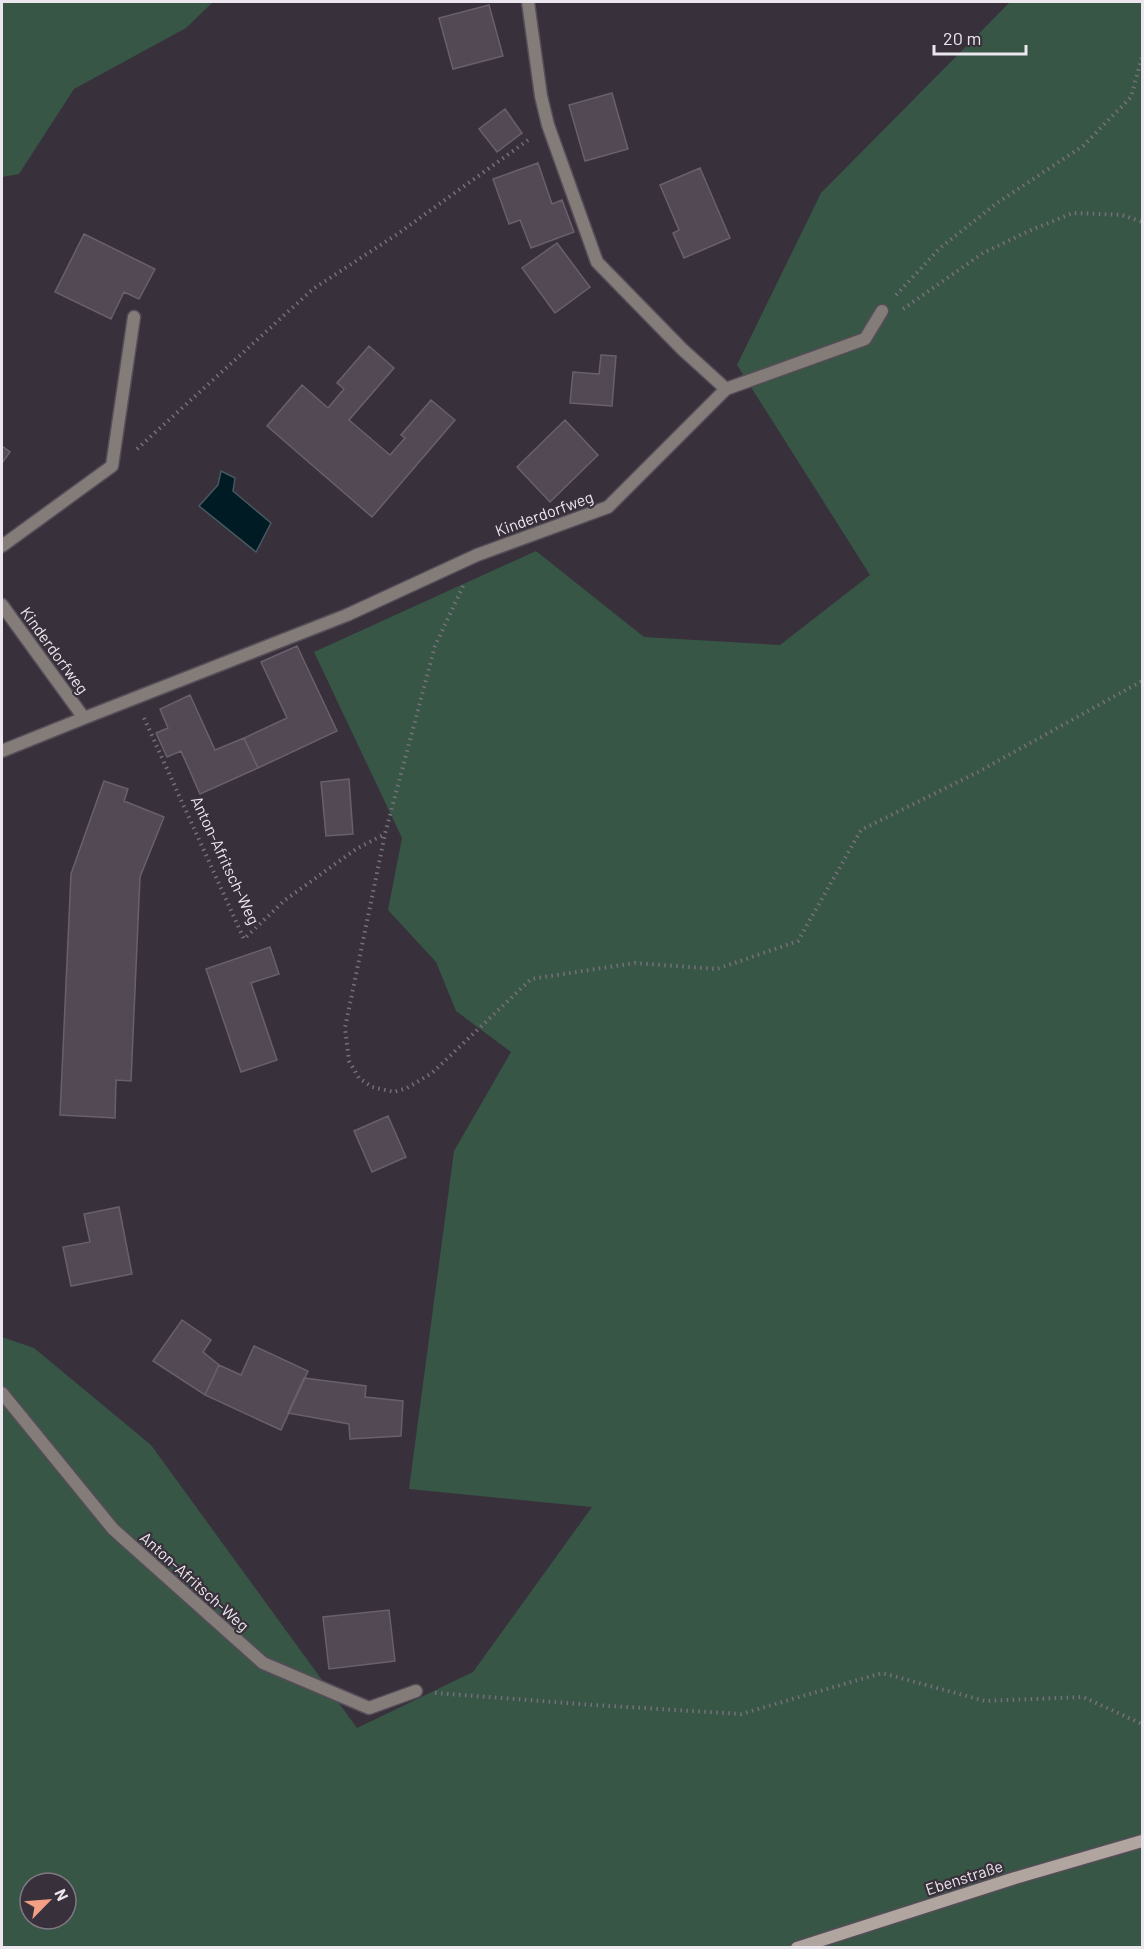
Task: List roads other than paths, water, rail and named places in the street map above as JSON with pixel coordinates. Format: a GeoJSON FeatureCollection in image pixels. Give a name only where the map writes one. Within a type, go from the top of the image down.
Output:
{"type":"FeatureCollection","features":[{"type":"Feature","properties":{"kind":"street"},"geometry":{"type":"LineString","coordinates":[[528,2],[548,125],[597,262],[682,349],[726,389],[865,339],[882,311]]}},
{"type":"Feature","properties":{"kind":"street"},"geometry":{"type":"LineString","coordinates":[[2,546],[112,466],[134,317]]}},
{"type":"Feature","properties":{"kind":"street","name":"Kinderdorfweg"},"geometry":{"type":"LineString","coordinates":[[2,605],[84,718],[347,615],[477,555],[608,507],[726,389]]}},
{"type":"Feature","properties":{"kind":"street"},"geometry":{"type":"LineString","coordinates":[[2,751],[84,718]]}},
{"type":"Feature","properties":{"kind":"street","name":"Anton-Afritsch-Weg"},"geometry":{"type":"LineString","coordinates":[[2,1393],[113,1529],[263,1664],[369,1708],[417,1691]]}},
{"type":"Feature","properties":{"kind":"street","name":"Ebenstraße"},"geometry":{"type":"LineString","coordinates":[[797,1947],[1015,1878],[1143,1841]]}},
{"type":"Feature","properties":{"kind":"water"},"geometry":{"type":"Polygon","coordinates":[[[221,471],[235,478],[233,491],[271,523],[256,552],[199,506],[218,485],[221,471]]]}}]}
